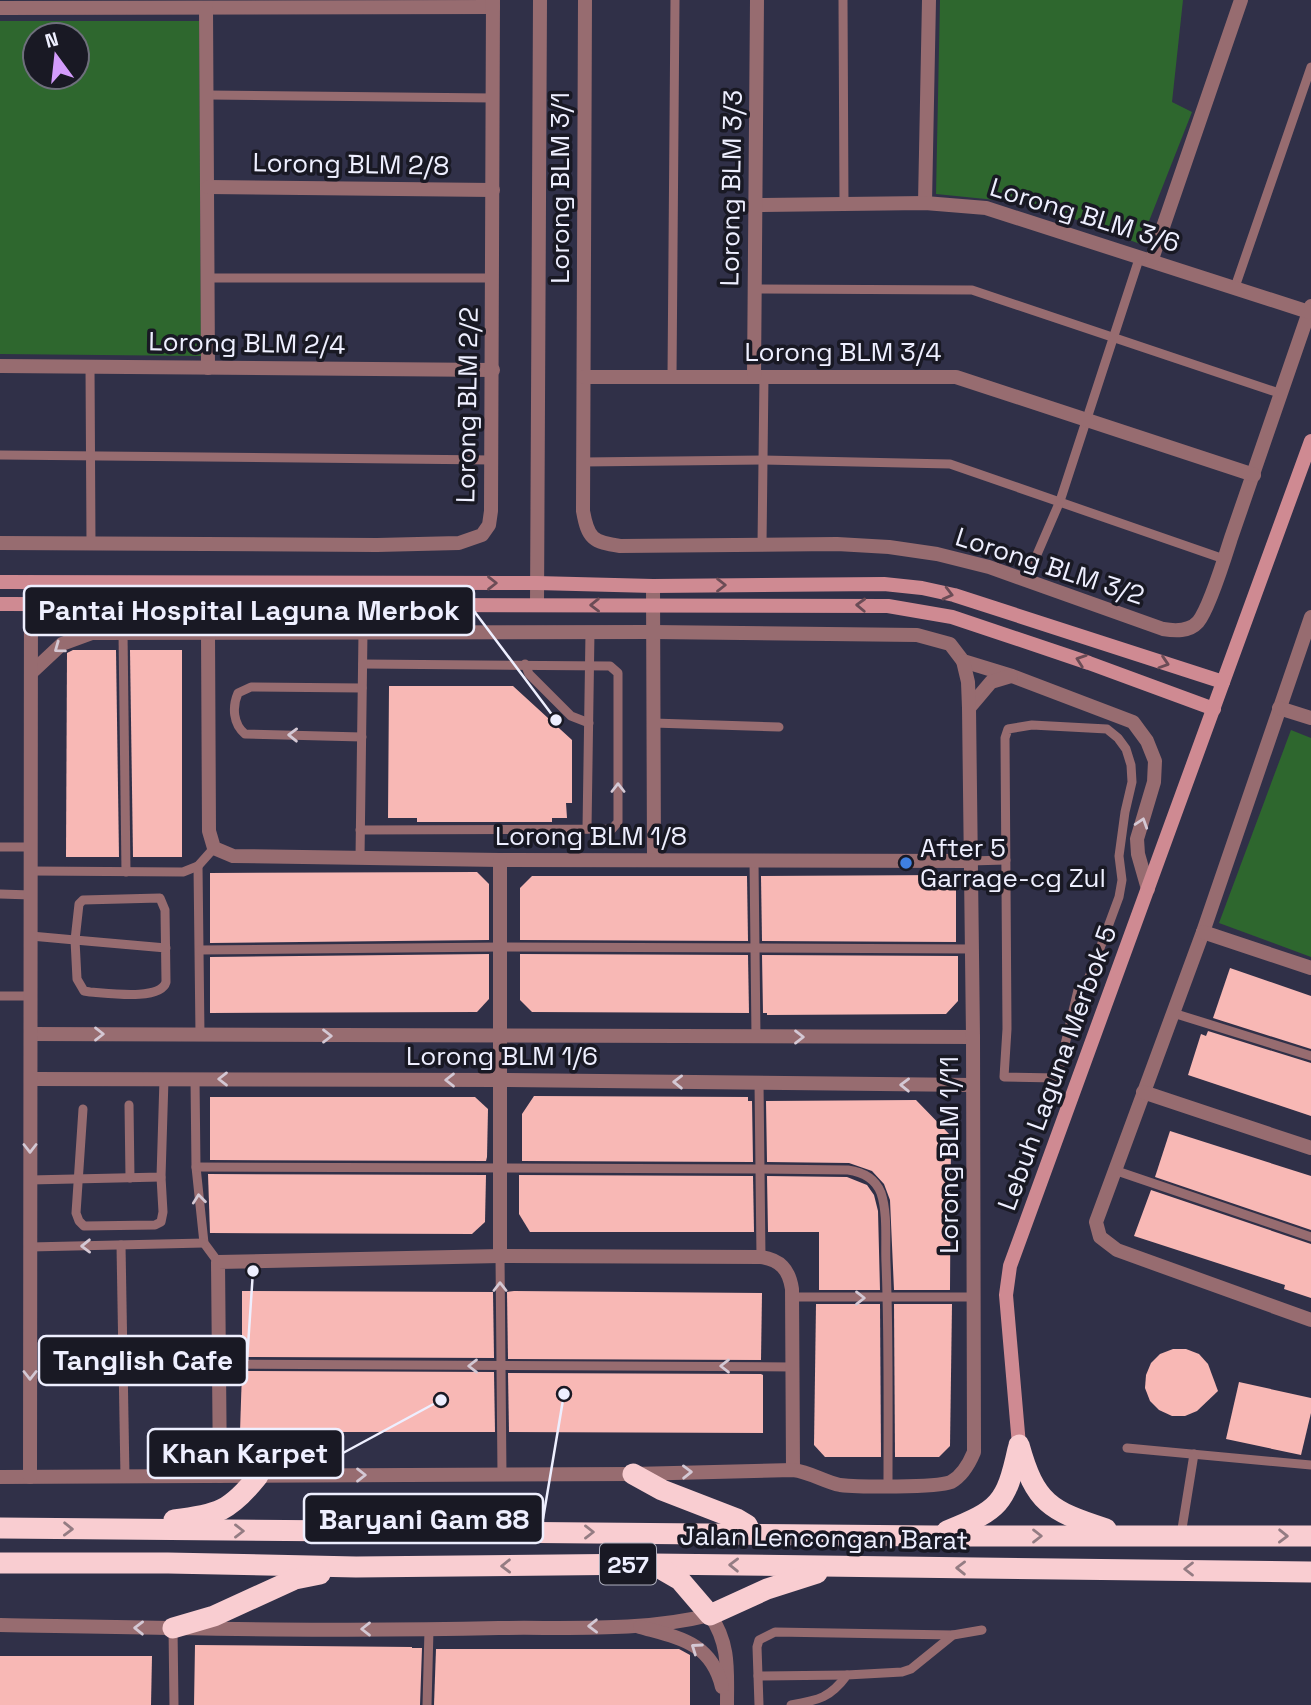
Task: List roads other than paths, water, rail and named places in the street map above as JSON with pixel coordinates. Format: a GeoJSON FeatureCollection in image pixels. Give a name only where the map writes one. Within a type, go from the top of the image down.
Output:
{"type":"FeatureCollection","features":[{"type":"Feature","properties":{"kind":"highway"},"geometry":{"type":"LineString","coordinates":[[1019,1445],[1027,1475],[1052,1508],[1069,1517],[1128,1535]]}},
{"type":"Feature","properties":{"kind":"highway"},"geometry":{"type":"LineString","coordinates":[[935,1536],[976,1520],[996,1507],[1011,1482],[1019,1445]]}},
{"type":"Feature","properties":{"kind":"highway"},"geometry":{"type":"LineString","coordinates":[[633,1474],[662,1490],[737,1519],[747,1525],[751,1533]]}},
{"type":"Feature","properties":{"kind":"highway"},"geometry":{"type":"LineString","coordinates":[[146,1531],[170,1520],[213,1514],[242,1496],[258,1476]]}},
{"type":"Feature","properties":{"kind":"highway","name":"Jalan Lencongan Barat"},"geometry":{"type":"LineString","coordinates":[[0,1528],[935,1536],[1311,1536]]}},
{"type":"Feature","properties":{"kind":"highway","name":"Jalan Lencongan Barat"},"geometry":{"type":"LineString","coordinates":[[0,1563],[356,1567],[652,1564],[1311,1572]]}},
{"type":"Feature","properties":{"kind":"highway"},"geometry":{"type":"LineString","coordinates":[[652,1564],[680,1580],[710,1615],[799,1577],[847,1566]]}},
{"type":"Feature","properties":{"kind":"highway"},"geometry":{"type":"LineString","coordinates":[[173,1628],[214,1616],[295,1579],[356,1567]]}},
{"type":"Feature","properties":{"kind":"street"},"geometry":{"type":"LineString","coordinates":[[537,605],[540,0]]}},
{"type":"Feature","properties":{"kind":"street","name":"Lorong BLM 3/1"},"geometry":{"type":"LineString","coordinates":[[584,377],[585,0]]}},
{"type":"Feature","properties":{"kind":"street","name":"Lorong BLM 3/3"},"geometry":{"type":"LineString","coordinates":[[757,0],[754,289],[759,376]]}},
{"type":"Feature","properties":{"kind":"street"},"geometry":{"type":"LineString","coordinates":[[925,203],[929,0]]}},
{"type":"Feature","properties":{"kind":"street"},"geometry":{"type":"LineString","coordinates":[[1146,258],[1241,0]]}},
{"type":"Feature","properties":{"kind":"street"},"geometry":{"type":"LineString","coordinates":[[0,8],[91,4],[206,9],[493,3]]}},
{"type":"Feature","properties":{"kind":"street","name":"Lorong BLM 2/2"},"geometry":{"type":"LineString","coordinates":[[0,543],[363,545],[459,543],[482,535],[489,525],[492,460],[493,3]]}},
{"type":"Feature","properties":{"kind":"street"},"geometry":{"type":"LineString","coordinates":[[206,9],[208,368]]}},
{"type":"Feature","properties":{"kind":"street","name":"Lorong BLM 2/8"},"geometry":{"type":"LineString","coordinates":[[208,187],[493,190]]}},
{"type":"Feature","properties":{"kind":"street","name":"Lorong BLM 3/6"},"geometry":{"type":"LineString","coordinates":[[756,205],[925,203],[986,208],[1310,309]]}},
{"type":"Feature","properties":{"kind":"street","name":"Lorong BLM 3/2"},"geometry":{"type":"LineString","coordinates":[[584,377],[583,511],[594,540],[601,543],[620,546],[837,544],[889,547],[967,561],[1163,629],[1177,631],[1197,624],[1224,559],[1310,309]]}},
{"type":"Feature","properties":{"kind":"street","name":"Lorong BLM 2/4"},"geometry":{"type":"LineString","coordinates":[[0,366],[493,370]]}},
{"type":"Feature","properties":{"kind":"street","name":"Lorong BLM 3/4"},"geometry":{"type":"LineString","coordinates":[[584,377],[956,377],[1254,475]]}},
{"type":"Feature","properties":{"kind":"street","name":"Lebuh Laguna Merbok 5"},"geometry":{"type":"LineString","coordinates":[[1019,1445],[1006,1280],[1311,441]]}},
{"type":"Feature","properties":{"kind":"street"},"geometry":{"type":"LineString","coordinates":[[0,582],[537,583],[653,586],[884,584],[922,588],[977,602],[1223,682]]}},
{"type":"Feature","properties":{"kind":"street"},"geometry":{"type":"LineString","coordinates":[[30,1477],[31,582]]}},
{"type":"Feature","properties":{"kind":"street"},"geometry":{"type":"LineString","coordinates":[[653,586],[654,860]]}},
{"type":"Feature","properties":{"kind":"street"},"geometry":{"type":"LineString","coordinates":[[0,604],[853,605],[919,610],[977,625],[1214,709]]}},
{"type":"Feature","properties":{"kind":"street"},"geometry":{"type":"LineString","coordinates":[[1310,623],[1203,932],[1114,1170],[1096,1229],[1105,1243],[1117,1250],[1311,1320]]}},
{"type":"Feature","properties":{"kind":"street"},"geometry":{"type":"LineString","coordinates":[[31,625],[93,633],[906,633],[942,640],[950,645],[963,661],[1012,676],[1133,722],[1147,740],[1155,761],[1154,782],[1137,839],[1138,854],[1148,889]]}},
{"type":"Feature","properties":{"kind":"street"},"geometry":{"type":"LineString","coordinates":[[208,632],[209,831],[214,848]]}},
{"type":"Feature","properties":{"kind":"street"},"geometry":{"type":"LineString","coordinates":[[31,673],[62,644],[93,633]]}},
{"type":"Feature","properties":{"kind":"street","name":"Lorong BLM 1/11"},"geometry":{"type":"LineString","coordinates":[[0,1477],[633,1474],[793,1470],[819,1476],[840,1485],[888,1485],[942,1484],[952,1481],[962,1473],[974,1452],[969,708],[968,682],[963,661]]}},
{"type":"Feature","properties":{"kind":"street"},"geometry":{"type":"LineString","coordinates":[[969,708],[992,682],[1012,676]]}},
{"type":"Feature","properties":{"kind":"street"},"geometry":{"type":"LineString","coordinates":[[1279,708],[1311,718]]}},
{"type":"Feature","properties":{"kind":"street","name":"Lorong BLM 1/8"},"geometry":{"type":"LineString","coordinates":[[214,848],[233,856],[500,860],[970,861]]}},
{"type":"Feature","properties":{"kind":"street"},"geometry":{"type":"LineString","coordinates":[[500,860],[500,1256]]}},
{"type":"Feature","properties":{"kind":"street"},"geometry":{"type":"LineString","coordinates":[[1203,932],[1311,968]]}},
{"type":"Feature","properties":{"kind":"street","name":"Lorong BLM 1/6"},"geometry":{"type":"LineString","coordinates":[[31,1034],[973,1037]]}},
{"type":"Feature","properties":{"kind":"street","name":"Lorong BLM 1/6"},"geometry":{"type":"LineString","coordinates":[[31,1079],[973,1085]]}},
{"type":"Feature","properties":{"kind":"street"},"geometry":{"type":"LineString","coordinates":[[1143,1092],[1311,1149]]}},
{"type":"Feature","properties":{"kind":"street"},"geometry":{"type":"LineString","coordinates":[[220,1476],[218,1262],[500,1256],[761,1257],[780,1263],[787,1271],[792,1297],[793,1470]]}},
{"type":"Feature","properties":{"kind":"street"},"geometry":{"type":"LineString","coordinates":[[0,1625],[429,1630],[633,1625],[710,1615],[720,1631],[727,1661],[727,1705]]}},
{"type":"Feature","properties":{"kind":"street"},"geometry":{"type":"LineString","coordinates":[[633,1625],[687,1641],[706,1654],[718,1670],[727,1705]]}},
{"type":"Feature","properties":{"kind":"lane"},"geometry":{"type":"LineString","coordinates":[[672,377],[675,0]]}},
{"type":"Feature","properties":{"kind":"lane"},"geometry":{"type":"LineString","coordinates":[[843,0],[844,204]]}},
{"type":"Feature","properties":{"kind":"lane"},"geometry":{"type":"LineString","coordinates":[[1235,287],[1311,67]]}},
{"type":"Feature","properties":{"kind":"lane"},"geometry":{"type":"LineString","coordinates":[[208,95],[493,97]]}},
{"type":"Feature","properties":{"kind":"lane"},"geometry":{"type":"LineString","coordinates":[[1026,580],[1060,501],[1112,338],[1146,258]]}},
{"type":"Feature","properties":{"kind":"lane"},"geometry":{"type":"LineString","coordinates":[[209,278],[492,278]]}},
{"type":"Feature","properties":{"kind":"lane"},"geometry":{"type":"LineString","coordinates":[[754,289],[972,290],[1282,394]]}},
{"type":"Feature","properties":{"kind":"lane"},"geometry":{"type":"LineString","coordinates":[[90,366],[91,543]]}},
{"type":"Feature","properties":{"kind":"lane"},"geometry":{"type":"LineString","coordinates":[[759,376],[763,460],[762,545]]}},
{"type":"Feature","properties":{"kind":"lane"},"geometry":{"type":"LineString","coordinates":[[0,455],[492,460]]}},
{"type":"Feature","properties":{"kind":"lane"},"geometry":{"type":"LineString","coordinates":[[583,462],[763,460],[950,464],[1224,559]]}},
{"type":"Feature","properties":{"kind":"lane"},"geometry":{"type":"LineString","coordinates":[[360,858],[363,632]]}},
{"type":"Feature","properties":{"kind":"lane"},"geometry":{"type":"LineString","coordinates":[[587,829],[590,632]]}},
{"type":"Feature","properties":{"kind":"lane"},"geometry":{"type":"LineString","coordinates":[[124,633],[126,872]]}},
{"type":"Feature","properties":{"kind":"lane"},"geometry":{"type":"LineString","coordinates":[[360,830],[612,829],[618,822],[618,673],[610,666],[363,664]]}},
{"type":"Feature","properties":{"kind":"lane"},"geometry":{"type":"LineString","coordinates":[[525,664],[529,674],[572,716],[589,723]]}},
{"type":"Feature","properties":{"kind":"lane"},"geometry":{"type":"LineString","coordinates":[[362,688],[251,687],[238,693],[235,709],[236,723],[245,734],[362,737]]}},
{"type":"Feature","properties":{"kind":"lane"},"geometry":{"type":"LineString","coordinates":[[653,723],[779,727]]}},
{"type":"Feature","properties":{"kind":"lane"},"geometry":{"type":"LineString","coordinates":[[1032,725],[1096,727],[1107,729],[1118,738],[1126,749],[1132,782],[1119,856],[1122,880],[1117,902],[1092,970],[1085,986],[1078,990],[1057,1078],[1003,1077],[1007,1029],[1006,860],[1005,738],[1008,729],[1032,725]]}},
{"type":"Feature","properties":{"kind":"lane"},"geometry":{"type":"LineString","coordinates":[[0,847],[31,847]]}},
{"type":"Feature","properties":{"kind":"lane"},"geometry":{"type":"LineString","coordinates":[[31,870],[183,872],[198,866],[214,848]]}},
{"type":"Feature","properties":{"kind":"lane"},"geometry":{"type":"LineString","coordinates":[[754,860],[757,1037]]}},
{"type":"Feature","properties":{"kind":"lane"},"geometry":{"type":"LineString","coordinates":[[970,861],[1006,860]]}},
{"type":"Feature","properties":{"kind":"lane"},"geometry":{"type":"LineString","coordinates":[[198,866],[200,1035]]}},
{"type":"Feature","properties":{"kind":"lane"},"geometry":{"type":"LineString","coordinates":[[0,894],[31,895]]}},
{"type":"Feature","properties":{"kind":"lane"},"geometry":{"type":"LineString","coordinates":[[160,898],[165,909],[166,982],[161,991],[148,994],[84,991],[77,979],[75,940],[79,904],[83,900],[160,898]]}},
{"type":"Feature","properties":{"kind":"lane"},"geometry":{"type":"LineString","coordinates":[[31,936],[166,948]]}},
{"type":"Feature","properties":{"kind":"lane"},"geometry":{"type":"LineString","coordinates":[[200,950],[500,947],[972,948]]}},
{"type":"Feature","properties":{"kind":"lane"},"geometry":{"type":"LineString","coordinates":[[0,996],[31,996]]}},
{"type":"Feature","properties":{"kind":"lane"},"geometry":{"type":"LineString","coordinates":[[1173,1013],[1311,1056]]}},
{"type":"Feature","properties":{"kind":"lane"},"geometry":{"type":"LineString","coordinates":[[83,1109],[76,1213],[79,1221],[85,1226],[155,1225],[161,1222],[163,1212],[163,1079]]}},
{"type":"Feature","properties":{"kind":"lane"},"geometry":{"type":"LineString","coordinates":[[195,1079],[196,1167],[204,1243],[218,1262]]}},
{"type":"Feature","properties":{"kind":"lane"},"geometry":{"type":"LineString","coordinates":[[758,1083],[761,1257]]}},
{"type":"Feature","properties":{"kind":"lane"},"geometry":{"type":"LineString","coordinates":[[129,1105],[130,1178]]}},
{"type":"Feature","properties":{"kind":"lane"},"geometry":{"type":"LineString","coordinates":[[196,1167],[760,1168],[861,1172],[875,1182],[882,1196],[883,1206],[888,1298],[888,1485]]}},
{"type":"Feature","properties":{"kind":"lane"},"geometry":{"type":"LineString","coordinates":[[1114,1170],[1311,1237]]}},
{"type":"Feature","properties":{"kind":"lane"},"geometry":{"type":"LineString","coordinates":[[30,1180],[161,1177]]}},
{"type":"Feature","properties":{"kind":"lane"},"geometry":{"type":"LineString","coordinates":[[30,1247],[204,1243]]}},
{"type":"Feature","properties":{"kind":"lane"},"geometry":{"type":"LineString","coordinates":[[121,1245],[125,1477]]}},
{"type":"Feature","properties":{"kind":"lane"},"geometry":{"type":"LineString","coordinates":[[500,1256],[502,1475]]}},
{"type":"Feature","properties":{"kind":"lane"},"geometry":{"type":"LineString","coordinates":[[792,1297],[974,1297]]}},
{"type":"Feature","properties":{"kind":"lane"},"geometry":{"type":"LineString","coordinates":[[219,1364],[793,1367]]}},
{"type":"Feature","properties":{"kind":"lane"},"geometry":{"type":"LineString","coordinates":[[1127,1448],[1311,1465]]}},
{"type":"Feature","properties":{"kind":"lane"},"geometry":{"type":"LineString","coordinates":[[1181,1535],[1194,1454]]}},
{"type":"Feature","properties":{"kind":"lane"},"geometry":{"type":"LineString","coordinates":[[173,1628],[174,1705]]}},
{"type":"Feature","properties":{"kind":"lane"},"geometry":{"type":"LineString","coordinates":[[427,1705],[429,1630]]}},
{"type":"Feature","properties":{"kind":"lane"},"geometry":{"type":"LineString","coordinates":[[759,1705],[759,1640],[775,1632],[953,1635],[982,1630]]}},
{"type":"Feature","properties":{"kind":"lane"},"geometry":{"type":"LineString","coordinates":[[758,1676],[902,1672],[911,1669],[953,1635]]}},
{"type":"Feature","properties":{"kind":"lane"},"geometry":{"type":"LineString","coordinates":[[791,1705],[827,1696],[835,1691],[847,1675]]}},
{"type":"Feature","properties":{"kind":"place","name":"Pantai Hospital Laguna Merbok"},"geometry":{"type":"Point","coordinates":[556,720]}},
{"type":"Feature","properties":{"kind":"place","name":"After 5 Garrage-cg Zul"},"geometry":{"type":"Point","coordinates":[906,863]}},
{"type":"Feature","properties":{"kind":"place","name":"Tanglish Cafe"},"geometry":{"type":"Point","coordinates":[253,1271]}},
{"type":"Feature","properties":{"kind":"place","name":"Baryani Gam 88"},"geometry":{"type":"Point","coordinates":[564,1394]}},
{"type":"Feature","properties":{"kind":"place","name":"Khan Karpet"},"geometry":{"type":"Point","coordinates":[441,1400]}}]}
